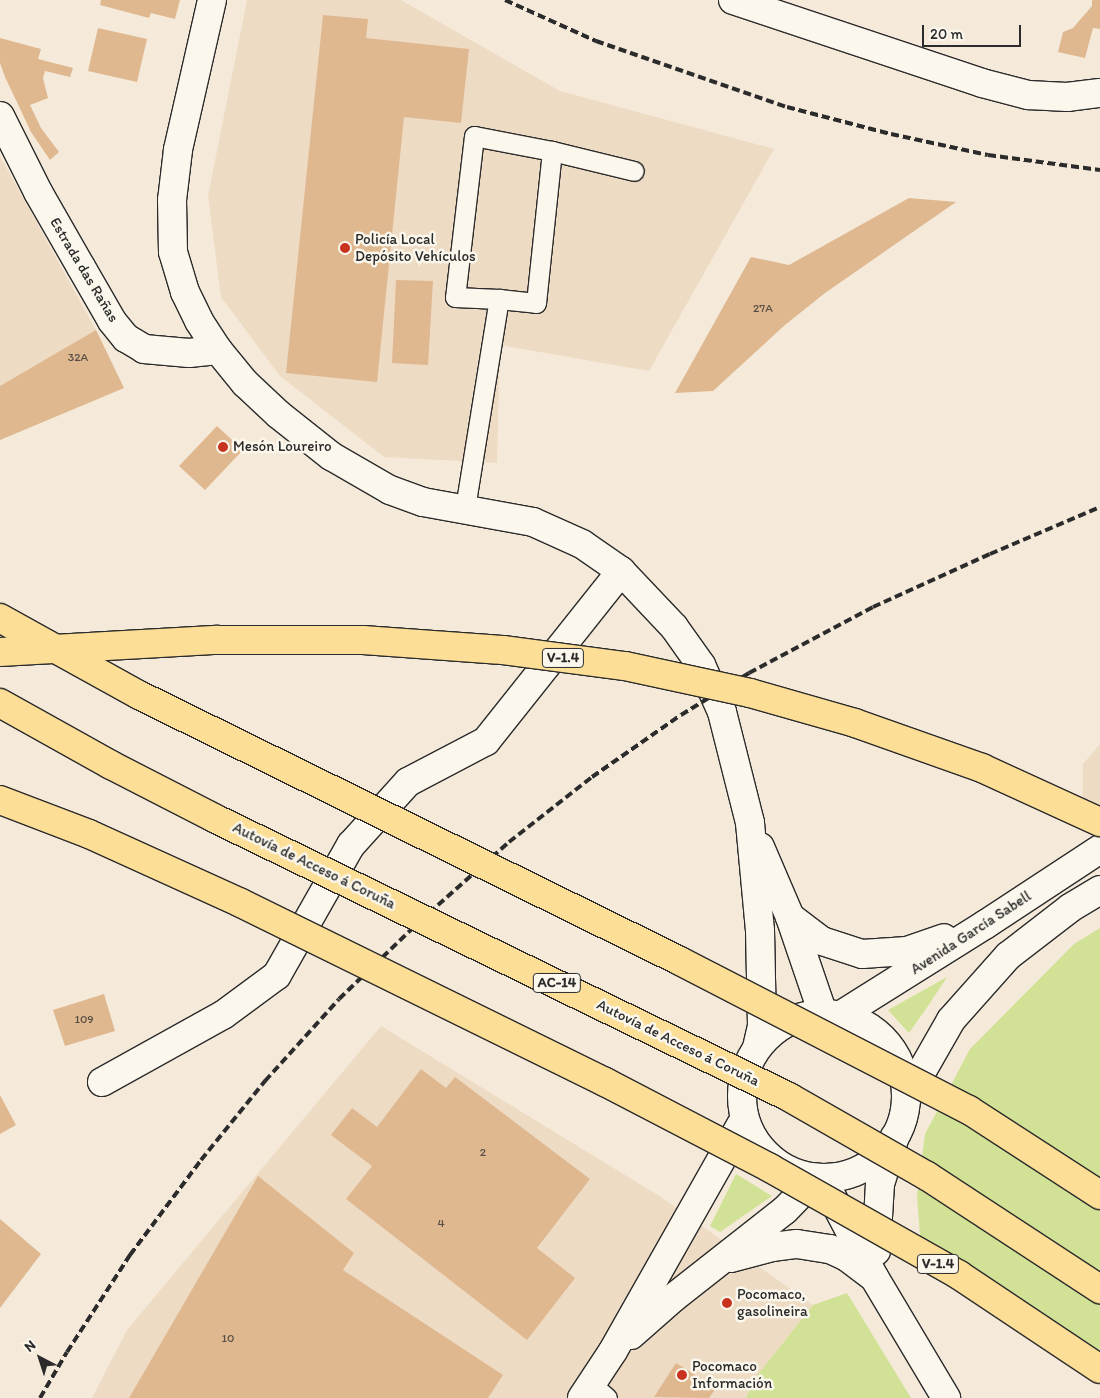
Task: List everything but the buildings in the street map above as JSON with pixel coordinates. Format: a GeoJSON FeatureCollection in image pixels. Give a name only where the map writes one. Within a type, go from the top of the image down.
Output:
{"type":"FeatureCollection","features":[{"type":"Feature","properties":{"kind":"highway"},"geometry":{"type":"LineString","coordinates":[[0,618],[140,695],[680,961],[969,1110],[1100,1195]]}},
{"type":"Feature","properties":{"kind":"highway","name":"V-1.4"},"geometry":{"type":"LineString","coordinates":[[0,652],[218,640],[363,640],[503,650],[625,666],[750,693],[855,723],[982,768],[1100,822]]}},
{"type":"Feature","properties":{"kind":"highway","name":"Autovía de Acceso á Coruña"},"geometry":{"type":"LineString","coordinates":[[0,703],[111,765],[214,818],[789,1097],[927,1176],[1100,1288]]}},
{"type":"Feature","properties":{"kind":"highway","name":"V-1.4"},"geometry":{"type":"LineString","coordinates":[[0,800],[89,834],[241,904],[631,1096],[770,1168],[959,1275],[1100,1369]]}},
{"type":"Feature","properties":{"kind":"street"},"geometry":{"type":"LineString","coordinates":[[212,0],[178,150],[172,200],[173,252],[185,292],[199,321],[218,350],[245,383],[278,414],[331,456],[390,490],[423,502],[465,508],[533,522],[582,544],[621,571],[674,627],[701,665],[722,712],[750,823],[760,930],[762,1026],[757,1047],[746,1069],[741,1094],[744,1120],[755,1142],[771,1160],[792,1172],[819,1178],[843,1176],[864,1167],[882,1154],[895,1136]]}},
{"type":"Feature","properties":{"kind":"street"},"geometry":{"type":"LineString","coordinates":[[733,0],[972,80],[1028,95],[1067,97],[1100,93]]}},
{"type":"Feature","properties":{"kind":"street","name":"Estrada das Rañas"},"geometry":{"type":"LineString","coordinates":[[0,116],[38,192],[80,267],[112,321],[126,338],[144,349],[189,353],[218,350]]}},
{"type":"Feature","properties":{"kind":"street"},"geometry":{"type":"LineString","coordinates":[[102,1082],[224,1015],[277,975],[351,845],[408,782],[486,741],[621,571]]}},
{"type":"Feature","properties":{"kind":"street"},"geometry":{"type":"LineString","coordinates":[[750,823],[832,1014]]}},
{"type":"Feature","properties":{"kind":"street","name":"Avenida García Sabell"},"geometry":{"type":"LineString","coordinates":[[832,1014],[986,924],[1100,849]]}},
{"type":"Feature","properties":{"kind":"street"},"geometry":{"type":"LineString","coordinates":[[906,1099],[951,1020],[1008,956],[1070,908],[1100,890]]}},
{"type":"Feature","properties":{"kind":"street"},"geometry":{"type":"LineString","coordinates":[[790,917],[822,941],[862,954],[907,951],[986,924]]}},
{"type":"Feature","properties":{"kind":"street"},"geometry":{"type":"LineString","coordinates":[[757,1047],[775,1029],[798,1017],[832,1014],[862,1023],[886,1043],[895,1055],[903,1076],[906,1099],[903,1118],[895,1136],[880,1184],[874,1277]]}},
{"type":"Feature","properties":{"kind":"street"},"geometry":{"type":"LineString","coordinates":[[593,1393],[613,1351],[744,1120]]}},
{"type":"Feature","properties":{"kind":"street"},"geometry":{"type":"LineString","coordinates":[[613,1351],[673,1298],[785,1210],[819,1178]]}},
{"type":"Feature","properties":{"kind":"street"},"geometry":{"type":"LineString","coordinates":[[819,1178],[846,1220],[874,1277],[946,1398]]}},
{"type":"Feature","properties":{"kind":"street"},"geometry":{"type":"LineString","coordinates":[[720,1261],[772,1247],[797,1244],[830,1249],[847,1257],[874,1277]]}},
{"type":"Feature","properties":{"kind":"lane"},"geometry":{"type":"LineString","coordinates":[[552,151],[536,303],[455,297],[474,136],[552,151],[634,171]]}},
{"type":"Feature","properties":{"kind":"lane"},"geometry":{"type":"LineString","coordinates":[[465,508],[499,299]]}},
{"type":"Feature","properties":{"kind":"shaded area"},"geometry":{"type":"Polygon","coordinates":[[[247,0],[401,0],[560,91],[774,149],[649,371],[500,345],[497,463],[384,457],[280,376],[221,297],[208,196],[247,0]]]}},
{"type":"Feature","properties":{"kind":"shaded area"},"geometry":{"type":"Polygon","coordinates":[[[0,156],[96,330],[124,388],[0,440],[0,156]]]}},
{"type":"Feature","properties":{"kind":"shaded area"},"geometry":{"type":"Polygon","coordinates":[[[1100,744],[1100,815],[1082,824],[1083,764],[1100,744]]]}},
{"type":"Feature","properties":{"kind":"shaded area"},"geometry":{"type":"Polygon","coordinates":[[[381,1026],[661,1197],[813,1305],[755,1378],[746,1398],[92,1398],[127,1330],[381,1026]]]}},
{"type":"Feature","properties":{"kind":"green space"},"geometry":{"type":"Polygon","coordinates":[[[1100,928],[1100,1351],[921,1249],[917,1196],[925,1134],[970,1049],[1074,944],[1100,928]]]}},
{"type":"Feature","properties":{"kind":"green space"},"geometry":{"type":"Polygon","coordinates":[[[947,977],[928,1006],[909,1033],[888,1010],[947,977]]]}},
{"type":"Feature","properties":{"kind":"green space"},"geometry":{"type":"Polygon","coordinates":[[[736,1174],[772,1196],[720,1232],[710,1226],[736,1174]]]}},
{"type":"Feature","properties":{"kind":"green space"},"geometry":{"type":"Polygon","coordinates":[[[847,1293],[911,1398],[746,1398],[755,1378],[813,1305],[847,1293]]]}},
{"type":"Feature","properties":{"kind":"railway"},"geometry":{"type":"LineString","coordinates":[[505,0],[596,41],[787,107],[891,134],[988,155],[1100,170]]}},
{"type":"Feature","properties":{"kind":"railway"},"geometry":{"type":"LineString","coordinates":[[40,1398],[67,1352],[130,1255],[201,1160],[265,1081],[339,999],[420,921],[509,842],[592,777],[681,715],[749,673],[873,607],[1100,507]]}},
{"type":"Feature","properties":{"kind":"place","name":"Policía Local Depósito Vehículos"},"geometry":{"type":"Point","coordinates":[345,248]}},
{"type":"Feature","properties":{"kind":"place","name":"Mesón Loureiro"},"geometry":{"type":"Point","coordinates":[223,447]}},
{"type":"Feature","properties":{"kind":"place","name":"Pocomaco, gasolineira"},"geometry":{"type":"Point","coordinates":[727,1303]}},
{"type":"Feature","properties":{"kind":"place","name":"Pocomaco Información"},"geometry":{"type":"Point","coordinates":[682,1375]}}]}
